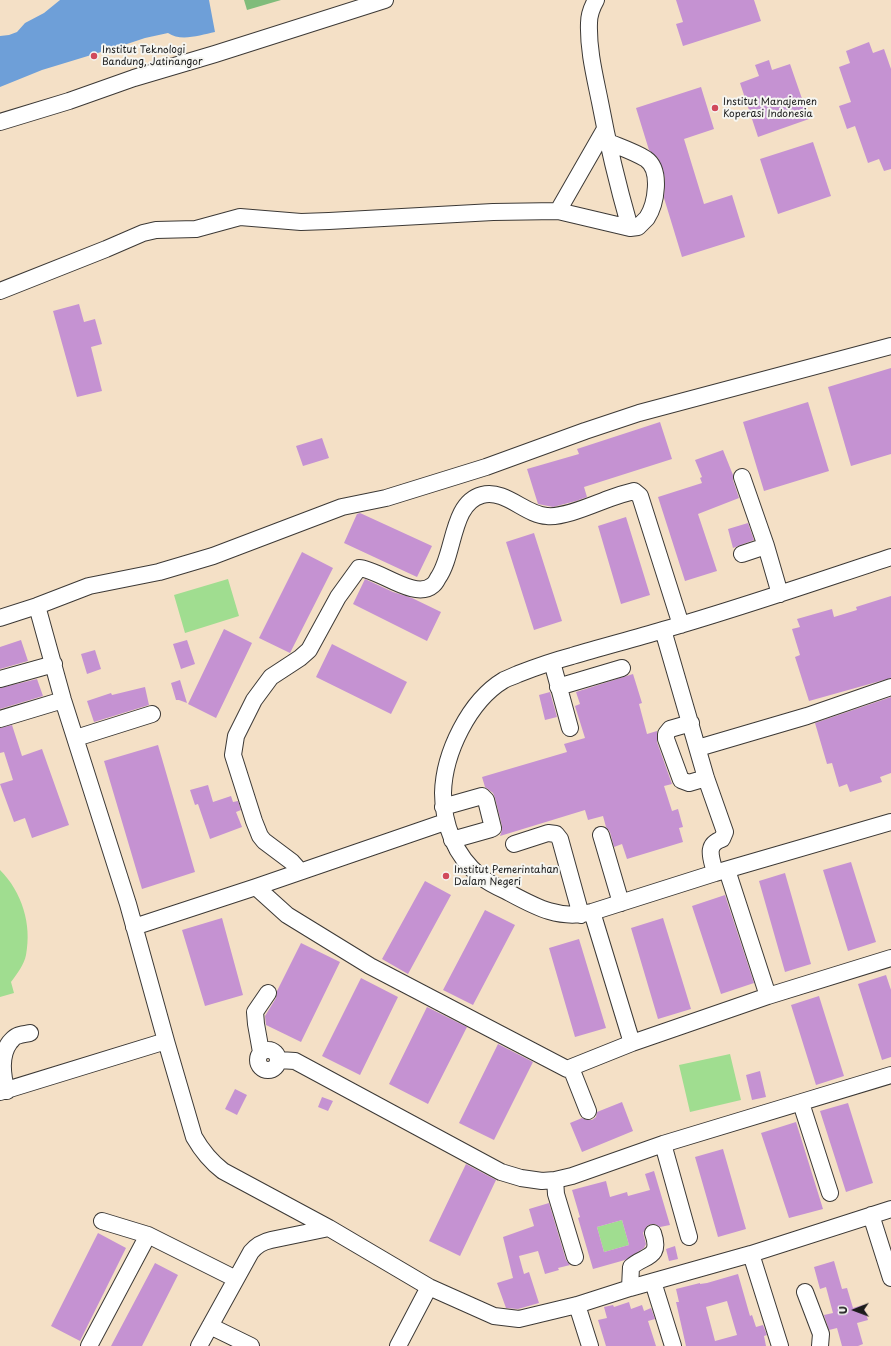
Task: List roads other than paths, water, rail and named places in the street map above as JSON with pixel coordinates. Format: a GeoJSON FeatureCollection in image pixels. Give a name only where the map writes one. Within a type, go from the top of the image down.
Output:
{"type":"FeatureCollection","features":[{"type":"Feature","properties":{"kind":"street"},"geometry":{"type":"LineString","coordinates":[[0,122],[69,101],[134,78],[222,52],[385,0]]}},
{"type":"Feature","properties":{"kind":"street"},"geometry":{"type":"LineString","coordinates":[[596,0],[589,22],[594,74],[617,184],[630,228]]}},
{"type":"Feature","properties":{"kind":"street"},"geometry":{"type":"LineString","coordinates":[[558,211],[607,136]]}},
{"type":"Feature","properties":{"kind":"street"},"geometry":{"type":"LineString","coordinates":[[0,291],[143,233],[156,230],[196,229],[240,217],[301,222],[493,212],[558,211],[630,228],[638,227],[647,217],[653,202],[656,182],[652,168],[647,160],[607,136]]}},
{"type":"Feature","properties":{"kind":"street"},"geometry":{"type":"LineString","coordinates":[[0,618],[37,606],[89,586],[159,572],[213,556],[342,507],[386,498],[486,467],[585,431],[639,414],[891,346]]}},
{"type":"Feature","properties":{"kind":"street"},"geometry":{"type":"LineString","coordinates":[[742,478],[766,546],[780,594]]}},
{"type":"Feature","properties":{"kind":"street"},"geometry":{"type":"LineString","coordinates":[[300,871],[292,862],[264,841],[260,836],[233,755],[234,744],[236,736],[254,700],[271,677],[300,658],[309,650],[338,597],[359,568],[367,568],[403,586],[422,589],[432,586],[443,571],[462,510],[467,504],[480,496],[492,494],[499,496],[541,516],[549,517],[634,491],[640,496],[682,625]]}},
{"type":"Feature","properties":{"kind":"street"},"geometry":{"type":"LineString","coordinates":[[742,554],[766,546]]}},
{"type":"Feature","properties":{"kind":"street"},"geometry":{"type":"LineString","coordinates":[[891,557],[682,625],[552,662],[504,680],[481,698],[463,723],[445,767],[444,814],[452,840],[467,866],[482,878],[529,904],[552,913],[569,916],[586,914],[721,872],[891,822]]}},
{"type":"Feature","properties":{"kind":"street"},"geometry":{"type":"LineString","coordinates":[[37,606],[63,700],[128,904],[194,1137],[210,1162],[223,1172],[329,1228],[429,1288],[494,1316],[519,1319],[578,1305],[630,1288],[751,1254],[891,1209]]}},
{"type":"Feature","properties":{"kind":"street"},"geometry":{"type":"LineString","coordinates":[[663,630],[706,778],[725,832],[722,839],[714,842],[710,851],[721,872],[768,996]]}},
{"type":"Feature","properties":{"kind":"street"},"geometry":{"type":"LineString","coordinates":[[552,662],[570,728]]}},
{"type":"Feature","properties":{"kind":"street"},"geometry":{"type":"LineString","coordinates":[[0,679],[54,664]]}},
{"type":"Feature","properties":{"kind":"street"},"geometry":{"type":"LineString","coordinates":[[558,687],[622,668]]}},
{"type":"Feature","properties":{"kind":"street"},"geometry":{"type":"LineString","coordinates":[[698,748],[807,716],[891,688]]}},
{"type":"Feature","properties":{"kind":"street"},"geometry":{"type":"LineString","coordinates":[[0,719],[63,700]]}},
{"type":"Feature","properties":{"kind":"street"},"geometry":{"type":"LineString","coordinates":[[76,738],[152,714]]}},
{"type":"Feature","properties":{"kind":"street"},"geometry":{"type":"LineString","coordinates":[[691,723],[670,729],[666,734],[666,739],[681,780],[689,783],[706,778]]}},
{"type":"Feature","properties":{"kind":"street"},"geometry":{"type":"LineString","coordinates":[[101,784],[132,882],[132,894],[128,904]]}},
{"type":"Feature","properties":{"kind":"street"},"geometry":{"type":"LineString","coordinates":[[134,927],[300,871],[444,814],[482,796],[486,800],[493,828],[452,840]]}},
{"type":"Feature","properties":{"kind":"street"},"geometry":{"type":"LineString","coordinates":[[514,844],[548,833],[556,834],[560,839],[632,1043]]}},
{"type":"Feature","properties":{"kind":"street"},"geometry":{"type":"LineString","coordinates":[[601,835],[621,903]]}},
{"type":"Feature","properties":{"kind":"street"},"geometry":{"type":"LineString","coordinates":[[256,887],[287,915],[370,966],[567,1069],[632,1043],[768,996],[891,958]]}},
{"type":"Feature","properties":{"kind":"street"},"geometry":{"type":"LineString","coordinates":[[268,992],[255,1012],[261,1052],[270,1050],[274,1052],[279,1060],[295,1061],[501,1172],[534,1180],[555,1180],[572,1176],[663,1144],[891,1075]]}},
{"type":"Feature","properties":{"kind":"street"},"geometry":{"type":"LineString","coordinates":[[30,1033],[16,1036],[4,1050],[2,1061],[3,1092],[166,1041]]}},
{"type":"Feature","properties":{"kind":"street"},"geometry":{"type":"LineString","coordinates":[[570,1068],[588,1111]]}},
{"type":"Feature","properties":{"kind":"street"},"geometry":{"type":"LineString","coordinates":[[801,1103],[830,1193]]}},
{"type":"Feature","properties":{"kind":"street"},"geometry":{"type":"LineString","coordinates":[[663,1144],[689,1237]]}},
{"type":"Feature","properties":{"kind":"street"},"geometry":{"type":"LineString","coordinates":[[555,1180],[556,1194],[575,1257]]}},
{"type":"Feature","properties":{"kind":"street"},"geometry":{"type":"LineString","coordinates":[[871,1215],[891,1278]]}},
{"type":"Feature","properties":{"kind":"street"},"geometry":{"type":"LineString","coordinates":[[102,1221],[148,1235],[236,1279]]}},
{"type":"Feature","properties":{"kind":"street"},"geometry":{"type":"LineString","coordinates":[[199,1346],[251,1252],[262,1242],[329,1228]]}},
{"type":"Feature","properties":{"kind":"street"},"geometry":{"type":"LineString","coordinates":[[630,1288],[631,1267],[647,1258],[653,1253],[656,1247],[653,1233]]}},
{"type":"Feature","properties":{"kind":"street"},"geometry":{"type":"LineString","coordinates":[[89,1346],[148,1235]]}},
{"type":"Feature","properties":{"kind":"street"},"geometry":{"type":"LineString","coordinates":[[751,1254],[780,1346]]}},
{"type":"Feature","properties":{"kind":"street"},"geometry":{"type":"LineString","coordinates":[[653,1282],[673,1346]]}},
{"type":"Feature","properties":{"kind":"street"},"geometry":{"type":"LineString","coordinates":[[398,1346],[429,1288]]}},
{"type":"Feature","properties":{"kind":"street"},"geometry":{"type":"LineString","coordinates":[[805,1292],[821,1334],[820,1346]]}},
{"type":"Feature","properties":{"kind":"street"},"geometry":{"type":"LineString","coordinates":[[578,1305],[590,1346]]}},
{"type":"Feature","properties":{"kind":"street"},"geometry":{"type":"LineString","coordinates":[[210,1326],[251,1346]]}},
{"type":"Feature","properties":{"kind":"water"},"geometry":{"type":"Polygon","coordinates":[[[60,0],[209,0],[215,32],[185,37],[173,36],[168,33],[145,38],[42,70],[0,87],[0,36],[17,32],[25,23],[44,13],[60,0]]]}},
{"type":"Feature","properties":{"kind":"place","name":"Institut Teknologi Bandung, Jatinangor"},"geometry":{"type":"Point","coordinates":[94,56]}},
{"type":"Feature","properties":{"kind":"place","name":"Institut Manajemen Koperasi Indonesia"},"geometry":{"type":"Point","coordinates":[715,108]}},
{"type":"Feature","properties":{"kind":"place","name":"Institut Pemerintahan Dalam Negeri"},"geometry":{"type":"Point","coordinates":[446,876]}}]}
